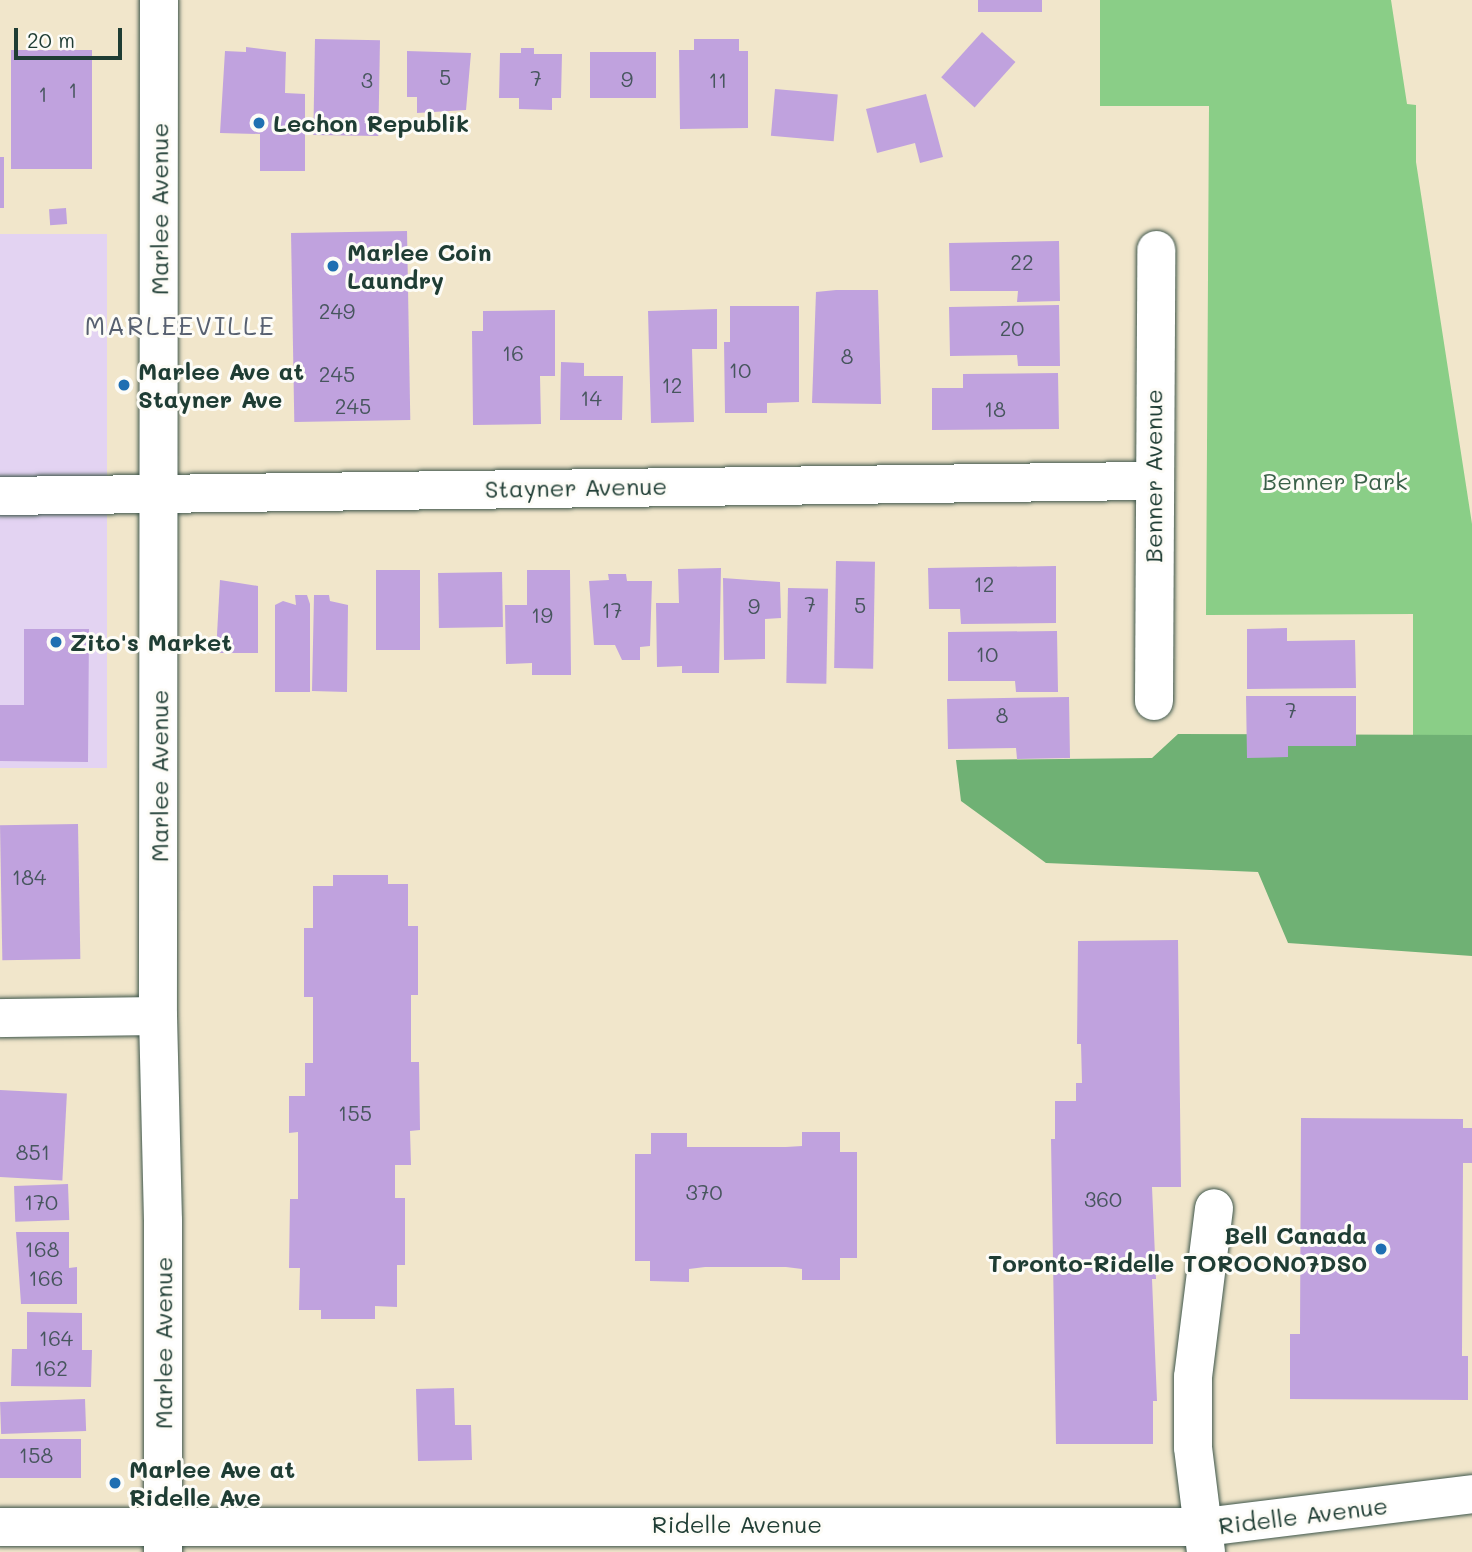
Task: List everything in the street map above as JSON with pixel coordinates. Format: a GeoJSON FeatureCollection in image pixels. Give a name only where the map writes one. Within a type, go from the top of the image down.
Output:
{"type":"FeatureCollection","features":[{"type":"Feature","properties":{"kind":"street","name":"Marlee Avenue"},"geometry":{"type":"LineString","coordinates":[[159,0],[158,1016],[163,1221],[163,1539]]}},
{"type":"Feature","properties":{"kind":"street","name":"Benner Avenue"},"geometry":{"type":"LineString","coordinates":[[1154,701],[1151,481],[1156,250]]}},
{"type":"Feature","properties":{"kind":"street","name":"Stayner Avenue"},"geometry":{"type":"LineString","coordinates":[[0,496],[1151,481]]}},
{"type":"Feature","properties":{"kind":"street"},"geometry":{"type":"LineString","coordinates":[[0,1018],[158,1016]]}},
{"type":"Feature","properties":{"kind":"street"},"geometry":{"type":"LineString","coordinates":[[1205,1540],[1193,1447],[1193,1377],[1214,1208]]}},
{"type":"Feature","properties":{"kind":"street","name":"Ridelle Avenue"},"geometry":{"type":"LineString","coordinates":[[0,1527],[163,1539],[1205,1540],[1472,1494]]}},
{"type":"Feature","properties":{"kind":"shaded area"},"geometry":{"type":"Polygon","coordinates":[[[0,234],[107,234],[107,768],[0,768],[0,234]]]}},
{"type":"Feature","properties":{"kind":"green space","name":"Benner Park"},"geometry":{"type":"Polygon","coordinates":[[[1100,0],[1391,0],[1407,104],[1416,105],[1416,162],[1472,524],[1472,746],[1413,747],[1413,614],[1206,615],[1209,106],[1100,106],[1100,0]]]}},
{"type":"Feature","properties":{"kind":"green space"},"geometry":{"type":"Polygon","coordinates":[[[1178,734],[1472,735],[1472,956],[1288,943],[1258,872],[1046,863],[961,801],[956,760],[1152,758],[1178,734]]]}},
{"type":"Feature","properties":{"kind":"building"},"geometry":{"type":"Polygon","coordinates":[[[978,0],[1042,0],[1042,12],[978,12],[978,0]]]}},
{"type":"Feature","properties":{"kind":"building"},"geometry":{"type":"Polygon","coordinates":[[[982,32],[1015,62],[975,107],[941,77],[982,32]]]}},
{"type":"Feature","properties":{"kind":"building"},"geometry":{"type":"Polygon","coordinates":[[[315,39],[380,40],[378,136],[313,135],[315,39]]]}},
{"type":"Feature","properties":{"kind":"building"},"geometry":{"type":"Polygon","coordinates":[[[694,39],[739,39],[739,51],[748,51],[748,128],[680,129],[679,50],[694,50],[694,39]]]}},
{"type":"Feature","properties":{"kind":"building"},"geometry":{"type":"Polygon","coordinates":[[[246,47],[286,52],[285,93],[305,94],[305,171],[260,171],[260,134],[220,133],[225,51],[246,52],[246,47]]]}},
{"type":"Feature","properties":{"kind":"building"},"geometry":{"type":"Polygon","coordinates":[[[521,48],[534,48],[534,54],[562,54],[561,98],[552,98],[552,110],[519,109],[519,98],[499,98],[500,53],[521,53],[521,48]]]}},
{"type":"Feature","properties":{"kind":"building"},"geometry":{"type":"Polygon","coordinates":[[[11,50],[92,50],[92,169],[11,169],[11,50]]]}},
{"type":"Feature","properties":{"kind":"building"},"geometry":{"type":"Polygon","coordinates":[[[407,51],[471,53],[466,110],[417,113],[417,97],[407,97],[407,51]]]}},
{"type":"Feature","properties":{"kind":"building"},"geometry":{"type":"Polygon","coordinates":[[[590,52],[656,52],[656,98],[590,98],[590,52]]]}},
{"type":"Feature","properties":{"kind":"building"},"geometry":{"type":"Polygon","coordinates":[[[775,89],[838,94],[834,141],[771,136],[775,89]]]}},
{"type":"Feature","properties":{"kind":"building"},"geometry":{"type":"Polygon","coordinates":[[[926,94],[943,157],[920,163],[915,143],[877,153],[866,109],[926,94]]]}},
{"type":"Feature","properties":{"kind":"building"},"geometry":{"type":"Polygon","coordinates":[[[0,157],[4,157],[4,208],[0,208],[0,157]]]}},
{"type":"Feature","properties":{"kind":"building"},"geometry":{"type":"Polygon","coordinates":[[[66,208],[67,224],[50,225],[49,209],[66,208]]]}},
{"type":"Feature","properties":{"kind":"building"},"geometry":{"type":"Polygon","coordinates":[[[407,231],[410,420],[294,422],[291,233],[407,231]]]}},
{"type":"Feature","properties":{"kind":"building"},"geometry":{"type":"Polygon","coordinates":[[[1059,241],[1060,301],[1017,302],[1018,291],[950,291],[949,243],[1059,241]]]}},
{"type":"Feature","properties":{"kind":"building"},"geometry":{"type":"Polygon","coordinates":[[[878,290],[881,404],[812,403],[816,292],[878,290]]]}},
{"type":"Feature","properties":{"kind":"building"},"geometry":{"type":"Polygon","coordinates":[[[1059,305],[1060,366],[1018,366],[1017,355],[950,356],[949,307],[1059,305]]]}},
{"type":"Feature","properties":{"kind":"building"},"geometry":{"type":"Polygon","coordinates":[[[730,306],[799,306],[799,402],[767,403],[767,413],[725,413],[724,342],[730,342],[730,306]]]}},
{"type":"Feature","properties":{"kind":"building"},"geometry":{"type":"Polygon","coordinates":[[[717,309],[717,349],[692,349],[694,422],[651,423],[648,311],[717,309]]]}},
{"type":"Feature","properties":{"kind":"building"},"geometry":{"type":"Polygon","coordinates":[[[555,310],[555,376],[540,376],[541,424],[473,425],[472,331],[483,331],[483,311],[555,310]]]}},
{"type":"Feature","properties":{"kind":"building"},"geometry":{"type":"Polygon","coordinates":[[[561,362],[584,363],[584,376],[623,376],[622,420],[560,420],[561,362]]]}},
{"type":"Feature","properties":{"kind":"building"},"geometry":{"type":"Polygon","coordinates":[[[1058,373],[1059,429],[932,430],[932,388],[963,388],[963,374],[1058,373]]]}},
{"type":"Feature","properties":{"kind":"building"},"geometry":{"type":"Polygon","coordinates":[[[836,561],[875,562],[873,669],[834,668],[836,561]]]}},
{"type":"Feature","properties":{"kind":"building"},"geometry":{"type":"Polygon","coordinates":[[[1056,566],[1056,623],[961,624],[960,609],[929,609],[928,568],[1056,566]]]}},
{"type":"Feature","properties":{"kind":"building"},"geometry":{"type":"Polygon","coordinates":[[[721,568],[719,673],[682,673],[682,666],[657,667],[656,603],[679,603],[678,569],[721,568]]]}},
{"type":"Feature","properties":{"kind":"building"},"geometry":{"type":"Polygon","coordinates":[[[376,570],[420,570],[420,650],[376,650],[376,570]]]}},
{"type":"Feature","properties":{"kind":"building"},"geometry":{"type":"Polygon","coordinates":[[[527,570],[570,570],[571,675],[532,675],[532,663],[506,664],[505,605],[527,605],[527,570]]]}},
{"type":"Feature","properties":{"kind":"building"},"geometry":{"type":"Polygon","coordinates":[[[502,572],[503,627],[439,628],[438,573],[502,572]]]}},
{"type":"Feature","properties":{"kind":"building"},"geometry":{"type":"Polygon","coordinates":[[[608,574],[626,574],[627,581],[652,581],[650,646],[640,647],[640,660],[622,660],[615,645],[594,645],[589,581],[609,580],[608,574]]]}},
{"type":"Feature","properties":{"kind":"building"},"geometry":{"type":"Polygon","coordinates":[[[723,578],[780,582],[781,618],[765,619],[765,659],[724,660],[723,578]]]}},
{"type":"Feature","properties":{"kind":"building"},"geometry":{"type":"Polygon","coordinates":[[[220,580],[258,586],[258,653],[216,653],[220,580]]]}},
{"type":"Feature","properties":{"kind":"building"},"geometry":{"type":"Polygon","coordinates":[[[788,588],[828,589],[826,684],[786,683],[788,588]]]}},
{"type":"Feature","properties":{"kind":"building"},"geometry":{"type":"Polygon","coordinates":[[[295,595],[307,595],[310,604],[310,692],[275,692],[275,605],[283,601],[296,605],[295,595]]]}},
{"type":"Feature","properties":{"kind":"building"},"geometry":{"type":"Polygon","coordinates":[[[314,595],[329,595],[330,601],[348,605],[347,692],[312,691],[314,595]]]}},
{"type":"Feature","properties":{"kind":"building"},"geometry":{"type":"Polygon","coordinates":[[[1287,628],[1287,641],[1355,640],[1356,688],[1247,689],[1247,629],[1287,628]]]}},
{"type":"Feature","properties":{"kind":"building"},"geometry":{"type":"Polygon","coordinates":[[[24,629],[89,629],[88,762],[0,761],[0,705],[24,705],[24,629]]]}},
{"type":"Feature","properties":{"kind":"building"},"geometry":{"type":"Polygon","coordinates":[[[1057,631],[1058,692],[1016,692],[1015,681],[948,681],[948,632],[1057,631]]]}},
{"type":"Feature","properties":{"kind":"building"},"geometry":{"type":"Polygon","coordinates":[[[1246,696],[1356,696],[1356,746],[1288,746],[1288,757],[1247,758],[1246,696]]]}},
{"type":"Feature","properties":{"kind":"building"},"geometry":{"type":"Polygon","coordinates":[[[1069,697],[1070,758],[1017,759],[1016,748],[948,749],[947,699],[1069,697]]]}},
{"type":"Feature","properties":{"kind":"building"},"geometry":{"type":"Polygon","coordinates":[[[78,824],[80,959],[2,960],[0,825],[78,824]]]}},
{"type":"Feature","properties":{"kind":"building"},"geometry":{"type":"Polygon","coordinates":[[[333,875],[388,875],[388,884],[408,884],[408,926],[418,926],[418,995],[411,995],[411,1062],[419,1062],[420,1130],[410,1131],[411,1165],[395,1165],[395,1198],[405,1198],[405,1265],[397,1265],[397,1307],[375,1306],[375,1319],[321,1319],[321,1310],[299,1310],[300,1268],[289,1268],[290,1199],[298,1199],[298,1132],[289,1133],[289,1096],[305,1096],[305,1063],[313,1063],[313,997],[304,997],[304,928],[313,928],[313,886],[333,886],[333,875]]]}},
{"type":"Feature","properties":{"kind":"building"},"geometry":{"type":"Polygon","coordinates":[[[1178,940],[1181,1187],[1152,1187],[1156,1279],[1152,1279],[1157,1401],[1153,1401],[1153,1444],[1056,1444],[1051,1139],[1055,1139],[1055,1101],[1076,1101],[1076,1083],[1082,1083],[1081,1044],[1077,1044],[1078,941],[1178,940]]]}},
{"type":"Feature","properties":{"kind":"building"},"geometry":{"type":"Polygon","coordinates":[[[0,1090],[67,1094],[62,1180],[0,1177],[0,1090]]]}},
{"type":"Feature","properties":{"kind":"building","name":"Bell Canada Toronto-Ridelle TOROON07DS0"},"geometry":{"type":"Polygon","coordinates":[[[1301,1118],[1463,1119],[1463,1128],[1472,1128],[1472,1163],[1463,1163],[1462,1356],[1468,1356],[1468,1400],[1290,1399],[1290,1334],[1300,1334],[1301,1118]]]}},
{"type":"Feature","properties":{"kind":"building"},"geometry":{"type":"Polygon","coordinates":[[[802,1132],[840,1132],[840,1152],[857,1152],[857,1258],[840,1258],[840,1280],[802,1280],[802,1269],[786,1267],[705,1267],[689,1269],[689,1282],[650,1281],[650,1261],[635,1261],[635,1154],[651,1154],[651,1133],[687,1133],[687,1147],[786,1147],[802,1146],[802,1132]]]}},
{"type":"Feature","properties":{"kind":"building"},"geometry":{"type":"Polygon","coordinates":[[[68,1184],[69,1220],[15,1222],[14,1186],[68,1184]]]}},
{"type":"Feature","properties":{"kind":"building"},"geometry":{"type":"Polygon","coordinates":[[[16,1232],[69,1232],[69,1268],[77,1267],[77,1304],[21,1304],[16,1232]]]}},
{"type":"Feature","properties":{"kind":"building"},"geometry":{"type":"Polygon","coordinates":[[[27,1312],[82,1313],[82,1350],[92,1350],[91,1387],[11,1386],[12,1349],[27,1349],[27,1312]]]}},
{"type":"Feature","properties":{"kind":"building"},"geometry":{"type":"Polygon","coordinates":[[[454,1388],[455,1425],[471,1425],[472,1460],[418,1461],[416,1389],[454,1388]]]}},
{"type":"Feature","properties":{"kind":"building"},"geometry":{"type":"Polygon","coordinates":[[[85,1399],[86,1431],[1,1434],[0,1402],[85,1399]]]}},
{"type":"Feature","properties":{"kind":"building"},"geometry":{"type":"Polygon","coordinates":[[[0,1439],[81,1439],[81,1478],[0,1478],[0,1439]]]}},
{"type":"Feature","properties":{"kind":"place","name":"Lechon Republik"},"geometry":{"type":"Point","coordinates":[259,123]}},
{"type":"Feature","properties":{"kind":"place","name":"Marlee Coin Laundry"},"geometry":{"type":"Point","coordinates":[333,266]}},
{"type":"Feature","properties":{"kind":"place","name":"Marlee Ave at Stayner Ave"},"geometry":{"type":"Point","coordinates":[124,385]}},
{"type":"Feature","properties":{"kind":"place","name":"Zito's Market"},"geometry":{"type":"Point","coordinates":[56,642]}},
{"type":"Feature","properties":{"kind":"place","name":"Bell Canada Toronto-Ridelle TOROON07DS0"},"geometry":{"type":"Point","coordinates":[1381,1249]}},
{"type":"Feature","properties":{"kind":"place","name":"Marlee Ave at Ridelle Ave"},"geometry":{"type":"Point","coordinates":[115,1483]}},
{"type":"Feature","properties":{"kind":"district","name":"MARLEEVILLE"},"geometry":{"type":"Point","coordinates":[180,326]}}]}
